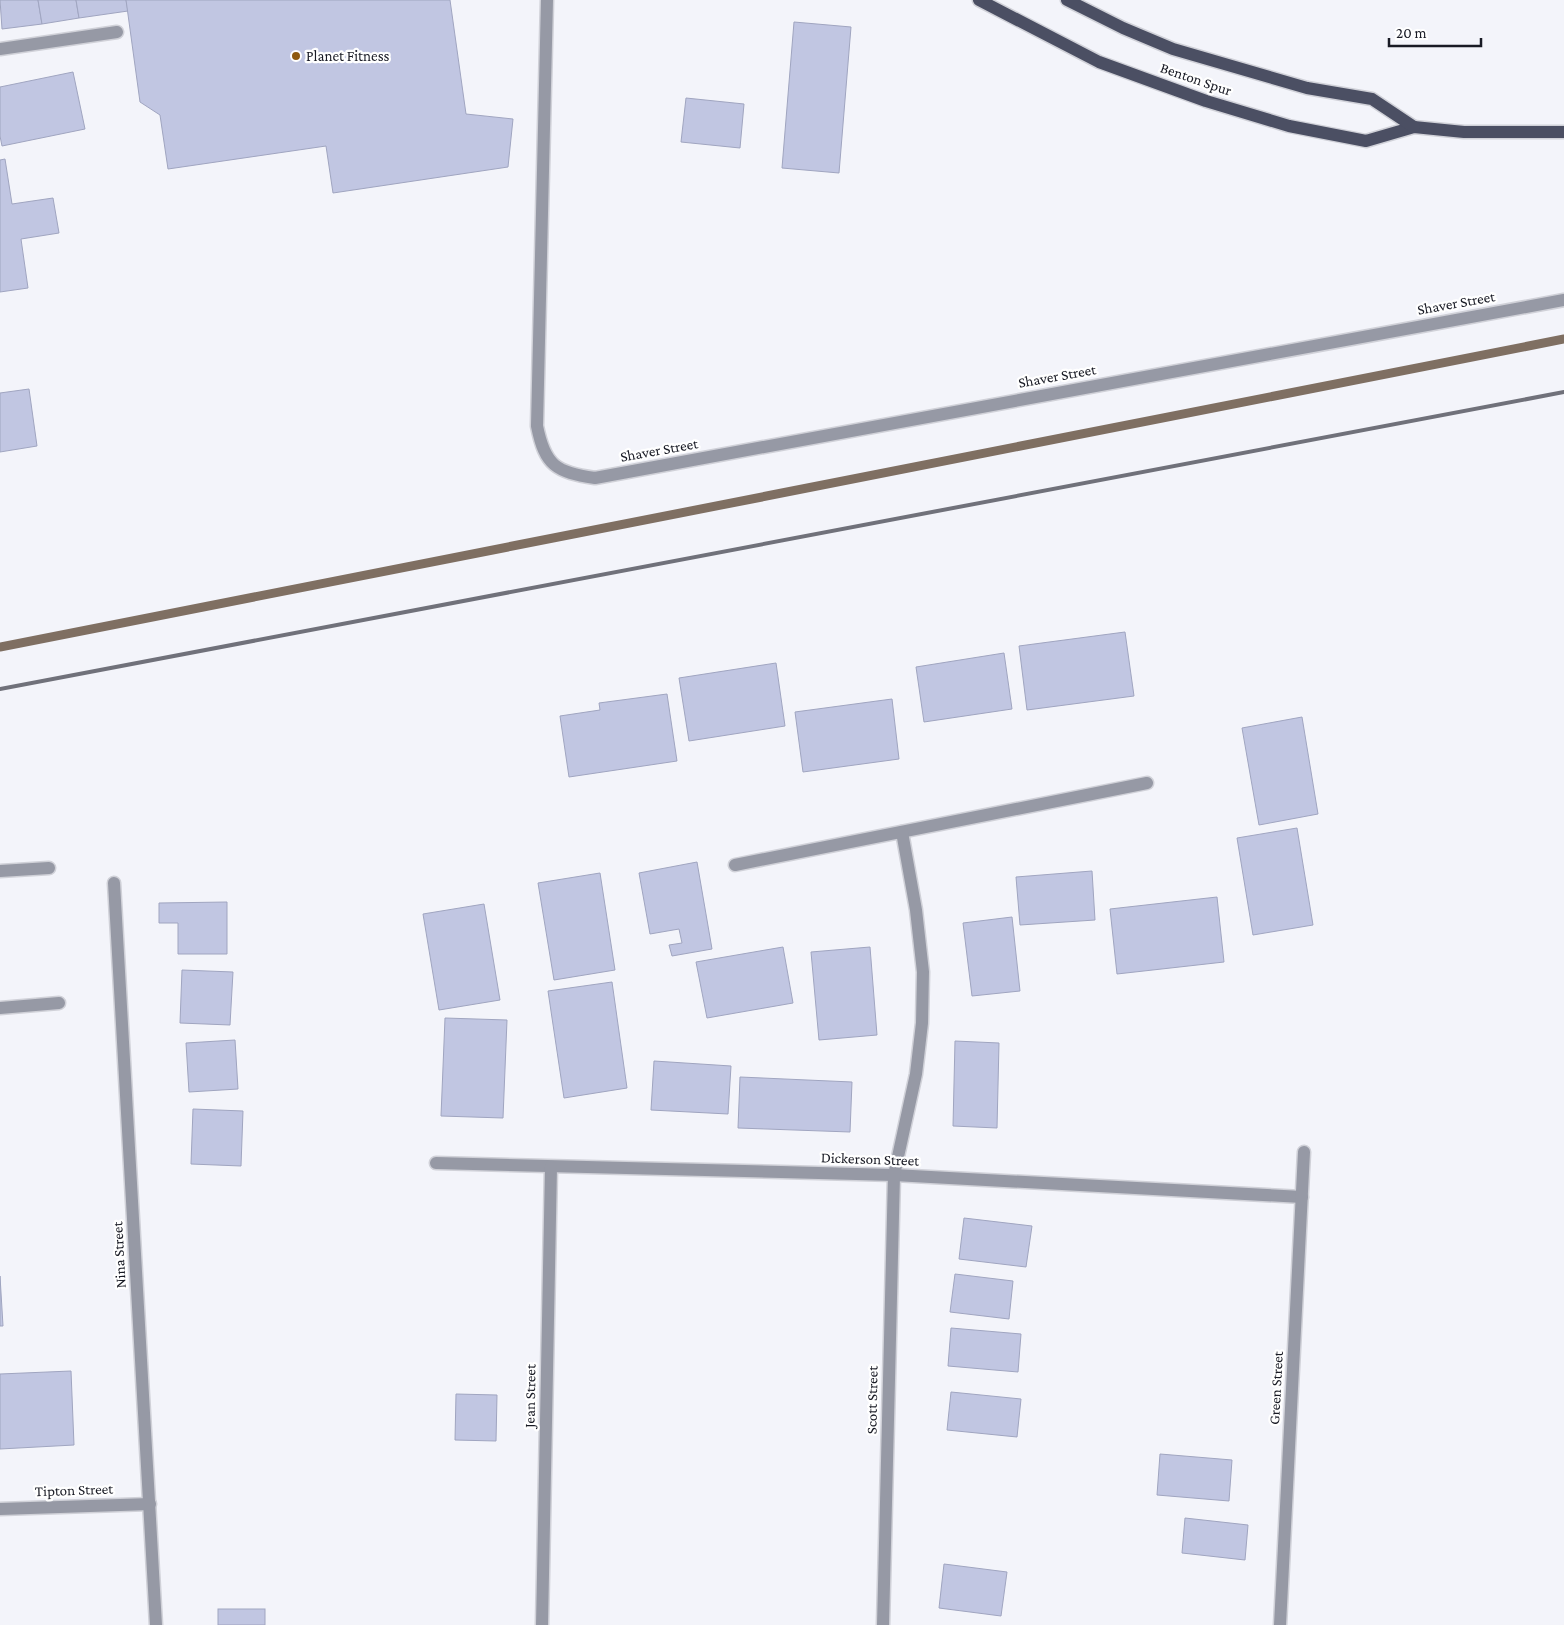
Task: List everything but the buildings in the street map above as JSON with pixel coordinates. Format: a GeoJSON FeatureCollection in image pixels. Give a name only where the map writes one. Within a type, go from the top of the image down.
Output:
{"type":"FeatureCollection","features":[{"type":"Feature","properties":{"kind":"main road","name":"Benton Spur"},"geometry":{"type":"LineString","coordinates":[[979,0],[1099,62],[1206,101],[1289,126],[1366,141],[1414,127],[1464,132],[1564,132]]}},
{"type":"Feature","properties":{"kind":"main road","name":"Benton Spur"},"geometry":{"type":"LineString","coordinates":[[1067,0],[1123,28],[1173,49],[1307,88],[1372,99],[1414,127]]}},
{"type":"Feature","properties":{"kind":"street","name":"Shaver Street"},"geometry":{"type":"LineString","coordinates":[[546,0],[537,426],[547,457],[557,468],[580,476],[596,478],[1564,300]]}},
{"type":"Feature","properties":{"kind":"street"},"geometry":{"type":"LineString","coordinates":[[0,49],[117,32]]}},
{"type":"Feature","properties":{"kind":"street"},"geometry":{"type":"LineString","coordinates":[[735,865],[1147,782]]}},
{"type":"Feature","properties":{"kind":"street","name":"Scott Street"},"geometry":{"type":"LineString","coordinates":[[883,1625],[894,1175],[916,1074],[922,1022],[922,963],[916,910],[902,832]]}},
{"type":"Feature","properties":{"kind":"street"},"geometry":{"type":"LineString","coordinates":[[0,871],[49,868]]}},
{"type":"Feature","properties":{"kind":"street","name":"Nina Street"},"geometry":{"type":"LineString","coordinates":[[114,883],[156,1625]]}},
{"type":"Feature","properties":{"kind":"street"},"geometry":{"type":"LineString","coordinates":[[0,1008],[59,1003]]}},
{"type":"Feature","properties":{"kind":"street","name":"Green Street"},"geometry":{"type":"LineString","coordinates":[[1280,1625],[1304,1152]]}},
{"type":"Feature","properties":{"kind":"street","name":"Dickerson Street"},"geometry":{"type":"LineString","coordinates":[[436,1163],[894,1175],[1302,1197]]}},
{"type":"Feature","properties":{"kind":"street","name":"Jean Street"},"geometry":{"type":"LineString","coordinates":[[542,1625],[551,1167]]}},
{"type":"Feature","properties":{"kind":"street","name":"Tipton Street"},"geometry":{"type":"LineString","coordinates":[[0,1509],[150,1504]]}},
{"type":"Feature","properties":{"kind":"waterway"},"geometry":{"type":"LineString","coordinates":[[0,647],[1564,339]]}},
{"type":"Feature","properties":{"kind":"railway"},"geometry":{"type":"LineString","coordinates":[[0,689],[1564,392]]}},
{"type":"Feature","properties":{"kind":"place","name":"Planet Fitness"},"geometry":{"type":"Point","coordinates":[296,56]}}]}
